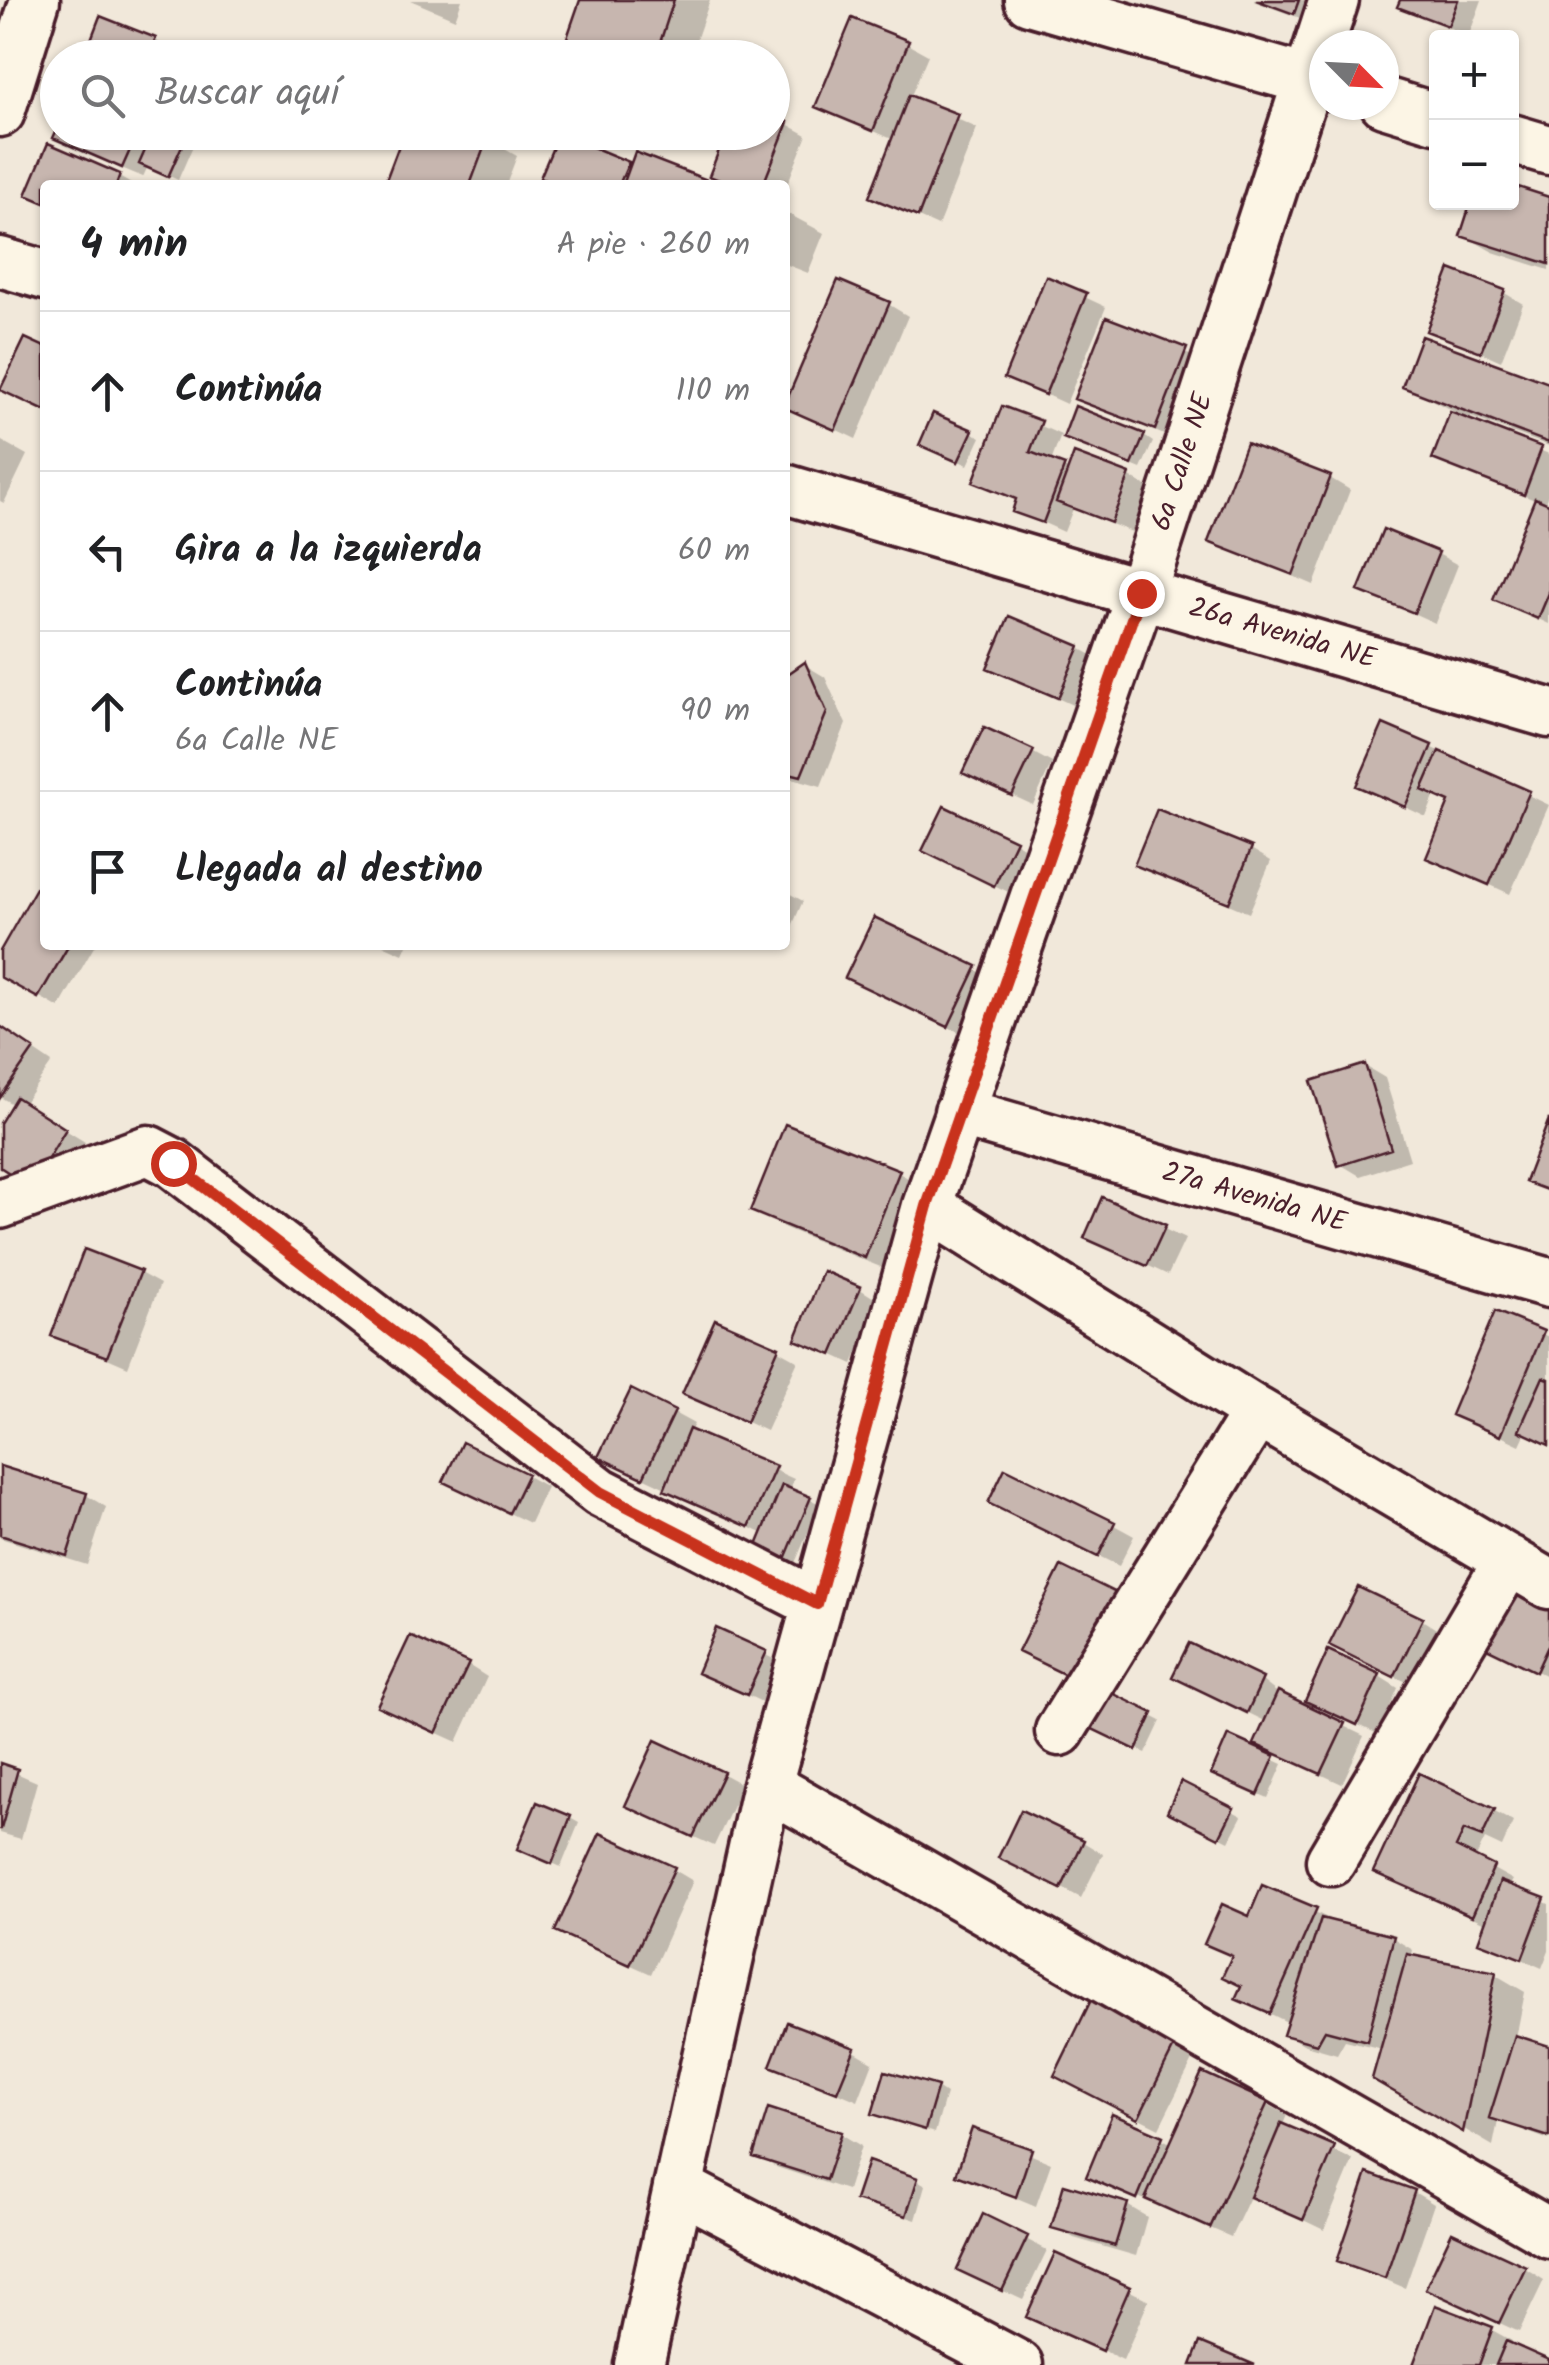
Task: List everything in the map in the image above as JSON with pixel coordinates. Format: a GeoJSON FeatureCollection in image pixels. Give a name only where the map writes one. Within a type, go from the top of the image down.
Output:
{"type":"FeatureCollection","features":[{"type":"Feature","properties":{"kind":"street"},"geometry":{"type":"LineString","coordinates":[[0,112],[36,0]]}},
{"type":"Feature","properties":{"kind":"street"},"geometry":{"type":"LineString","coordinates":[[1029,0],[1309,80]]}},
{"type":"Feature","properties":{"kind":"street","name":"6a Calle NE"},"geometry":{"type":"LineString","coordinates":[[1327,30],[1334,0]]}},
{"type":"Feature","properties":{"kind":"street","name":"6a Calle NE"},"geometry":{"type":"LineString","coordinates":[[639,2365],[768,1785],[927,1206],[1309,100]]}},
{"type":"Feature","properties":{"kind":"street"},"geometry":{"type":"LineString","coordinates":[[1399,107],[1429,116]]}},
{"type":"Feature","properties":{"kind":"street"},"geometry":{"type":"LineString","coordinates":[[1519,142],[1549,150]]}},
{"type":"Feature","properties":{"kind":"street"},"geometry":{"type":"LineString","coordinates":[[0,262],[40,274]]}},
{"type":"Feature","properties":{"kind":"street","name":"26a Avenida NE"},"geometry":{"type":"LineString","coordinates":[[790,491],[1549,713]]}},
{"type":"Feature","properties":{"kind":"street","name":"27a Avenida NE"},"geometry":{"type":"LineString","coordinates":[[959,1112],[1549,1283]]}},
{"type":"Feature","properties":{"kind":"street"},"geometry":{"type":"LineString","coordinates":[[0,1204],[148,1150],[173,1163],[600,1492],[817,1604]]}},
{"type":"Feature","properties":{"kind":"street"},"geometry":{"type":"LineString","coordinates":[[927,1206],[1257,1412],[1529,1572],[1331,1861]]}},
{"type":"Feature","properties":{"kind":"street"},"geometry":{"type":"LineString","coordinates":[[1060,1731],[1257,1412]]}},
{"type":"Feature","properties":{"kind":"street"},"geometry":{"type":"LineString","coordinates":[[768,1785],[1549,2233]]}},
{"type":"Feature","properties":{"kind":"street"},"geometry":{"type":"LineString","coordinates":[[678,2187],[1018,2365]]}},
{"type":"Feature","properties":{"kind":"building"},"geometry":{"type":"Polygon","coordinates":[[[580,0],[674,0],[661,40],[566,40],[580,0]]]}},
{"type":"Feature","properties":{"kind":"building"},"geometry":{"type":"Polygon","coordinates":[[[1256,0],[1299,0],[1294,14],[1256,0]]]}},
{"type":"Feature","properties":{"kind":"building"},"geometry":{"type":"Polygon","coordinates":[[[1400,0],[1458,0],[1448,26],[1397,7],[1400,0]]]}},
{"type":"Feature","properties":{"kind":"building"},"geometry":{"type":"Polygon","coordinates":[[[100,16],[156,38],[155,40],[91,40],[100,16]]]}},
{"type":"Feature","properties":{"kind":"building"},"geometry":{"type":"Polygon","coordinates":[[[852,18],[909,41],[873,131],[815,107],[852,18]]]}},
{"type":"Feature","properties":{"kind":"building"},"geometry":{"type":"Polygon","coordinates":[[[909,95],[958,114],[918,217],[869,197],[909,95]]]}},
{"type":"Feature","properties":{"kind":"building"},"geometry":{"type":"Polygon","coordinates":[[[45,150],[64,150],[120,174],[118,180],[40,180],[40,201],[26,195],[45,150]]]}},
{"type":"Feature","properties":{"kind":"building"},"geometry":{"type":"Polygon","coordinates":[[[81,150],[130,150],[122,168],[81,150]]]}},
{"type":"Feature","properties":{"kind":"building"},"geometry":{"type":"Polygon","coordinates":[[[145,150],[180,150],[168,177],[139,164],[145,150]]]}},
{"type":"Feature","properties":{"kind":"building"},"geometry":{"type":"Polygon","coordinates":[[[397,150],[483,150],[472,180],[386,180],[397,150]]]}},
{"type":"Feature","properties":{"kind":"building"},"geometry":{"type":"Polygon","coordinates":[[[552,150],[600,150],[629,162],[621,180],[540,178],[552,150]]]}},
{"type":"Feature","properties":{"kind":"building"},"geometry":{"type":"Polygon","coordinates":[[[719,150],[777,150],[765,180],[719,180],[709,176],[719,150]]]}},
{"type":"Feature","properties":{"kind":"building"},"geometry":{"type":"Polygon","coordinates":[[[635,152],[707,180],[625,180],[635,152]]]}},
{"type":"Feature","properties":{"kind":"building"},"geometry":{"type":"Polygon","coordinates":[[[1519,187],[1549,197],[1549,264],[1460,236],[1468,210],[1519,210],[1519,187]]]}},
{"type":"Feature","properties":{"kind":"building"},"geometry":{"type":"Polygon","coordinates":[[[1450,269],[1505,290],[1481,352],[1426,331],[1450,269]]]}},
{"type":"Feature","properties":{"kind":"building"},"geometry":{"type":"Polygon","coordinates":[[[1046,276],[1087,293],[1045,395],[1004,378],[1046,276]]]}},
{"type":"Feature","properties":{"kind":"building"},"geometry":{"type":"Polygon","coordinates":[[[838,280],[890,302],[835,430],[790,410],[790,392],[838,280]]]}},
{"type":"Feature","properties":{"kind":"building"},"geometry":{"type":"Polygon","coordinates":[[[1106,317],[1187,348],[1155,430],[1074,399],[1106,317]]]}},
{"type":"Feature","properties":{"kind":"building"},"geometry":{"type":"Polygon","coordinates":[[[1421,336],[1549,383],[1549,443],[1402,387],[1421,336]]]}},
{"type":"Feature","properties":{"kind":"building"},"geometry":{"type":"Polygon","coordinates":[[[25,338],[40,345],[40,409],[0,390],[25,338]]]}},
{"type":"Feature","properties":{"kind":"building"},"geometry":{"type":"Polygon","coordinates":[[[1002,406],[1042,421],[1030,452],[1065,465],[1043,523],[1012,512],[1016,499],[973,482],[1002,406]]]}},
{"type":"Feature","properties":{"kind":"building"},"geometry":{"type":"Polygon","coordinates":[[[1075,406],[1145,434],[1132,465],[1063,438],[1075,406]]]}},
{"type":"Feature","properties":{"kind":"building"},"geometry":{"type":"Polygon","coordinates":[[[1450,412],[1542,447],[1524,495],[1432,459],[1450,412]]]}},
{"type":"Feature","properties":{"kind":"building"},"geometry":{"type":"Polygon","coordinates":[[[933,413],[973,430],[958,462],[919,445],[933,413]]]}},
{"type":"Feature","properties":{"kind":"building"},"geometry":{"type":"Polygon","coordinates":[[[1246,443],[1331,476],[1293,575],[1208,542],[1246,443]]]}},
{"type":"Feature","properties":{"kind":"building"},"geometry":{"type":"Polygon","coordinates":[[[1074,453],[1130,474],[1111,523],[1056,502],[1074,453]]]}},
{"type":"Feature","properties":{"kind":"building"},"geometry":{"type":"Polygon","coordinates":[[[1535,498],[1549,504],[1549,593],[1538,619],[1493,600],[1535,498]]]}},
{"type":"Feature","properties":{"kind":"building"},"geometry":{"type":"Polygon","coordinates":[[[1383,529],[1439,552],[1414,613],[1358,591],[1383,529]]]}},
{"type":"Feature","properties":{"kind":"building"},"geometry":{"type":"Polygon","coordinates":[[[1009,616],[1080,646],[1058,698],[987,668],[1009,616]]]}},
{"type":"Feature","properties":{"kind":"building"},"geometry":{"type":"Polygon","coordinates":[[[805,662],[827,712],[801,776],[790,773],[790,672],[805,662]]]}},
{"type":"Feature","properties":{"kind":"building"},"geometry":{"type":"Polygon","coordinates":[[[1383,724],[1432,745],[1405,807],[1356,786],[1383,724]]]}},
{"type":"Feature","properties":{"kind":"building"},"geometry":{"type":"Polygon","coordinates":[[[984,727],[1034,750],[1012,796],[962,773],[984,727]]]}},
{"type":"Feature","properties":{"kind":"building"},"geometry":{"type":"Polygon","coordinates":[[[1439,751],[1530,791],[1489,885],[1426,858],[1449,802],[1422,790],[1439,751]]]}},
{"type":"Feature","properties":{"kind":"building"},"geometry":{"type":"Polygon","coordinates":[[[944,806],[1016,840],[994,886],[922,851],[944,806]]]}},
{"type":"Feature","properties":{"kind":"building"},"geometry":{"type":"Polygon","coordinates":[[[1157,809],[1252,847],[1229,903],[1134,865],[1157,809]]]}},
{"type":"Feature","properties":{"kind":"building"},"geometry":{"type":"Polygon","coordinates":[[[40,881],[40,950],[66,950],[38,998],[0,977],[0,951],[40,881]]]}},
{"type":"Feature","properties":{"kind":"building"},"geometry":{"type":"Polygon","coordinates":[[[874,917],[977,966],[948,1027],[845,978],[874,917]]]}},
{"type":"Feature","properties":{"kind":"building"},"geometry":{"type":"Polygon","coordinates":[[[0,1026],[34,1049],[0,1098],[0,1026]]]}},
{"type":"Feature","properties":{"kind":"building"},"geometry":{"type":"Polygon","coordinates":[[[1365,1064],[1391,1149],[1338,1166],[1311,1081],[1365,1064]]]}},
{"type":"Feature","properties":{"kind":"building"},"geometry":{"type":"Polygon","coordinates":[[[16,1097],[66,1129],[31,1187],[0,1167],[0,1123],[16,1097]]]}},
{"type":"Feature","properties":{"kind":"building"},"geometry":{"type":"Polygon","coordinates":[[[1549,1119],[1549,1191],[1525,1182],[1549,1119]]]}},
{"type":"Feature","properties":{"kind":"building"},"geometry":{"type":"Polygon","coordinates":[[[785,1124],[900,1170],[865,1258],[750,1211],[785,1124]]]}},
{"type":"Feature","properties":{"kind":"building"},"geometry":{"type":"Polygon","coordinates":[[[1102,1197],[1166,1225],[1147,1266],[1084,1238],[1102,1197]]]}},
{"type":"Feature","properties":{"kind":"building"},"geometry":{"type":"Polygon","coordinates":[[[84,1249],[141,1271],[107,1357],[51,1336],[84,1249]]]}},
{"type":"Feature","properties":{"kind":"building"},"geometry":{"type":"Polygon","coordinates":[[[823,1271],[861,1287],[832,1355],[795,1340],[823,1271]]]}},
{"type":"Feature","properties":{"kind":"building"},"geometry":{"type":"Polygon","coordinates":[[[1495,1311],[1544,1331],[1500,1436],[1451,1415],[1495,1311]]]}},
{"type":"Feature","properties":{"kind":"building"},"geometry":{"type":"Polygon","coordinates":[[[715,1319],[779,1347],[746,1422],[682,1394],[715,1319]]]}},
{"type":"Feature","properties":{"kind":"building"},"geometry":{"type":"Polygon","coordinates":[[[1543,1377],[1549,1379],[1549,1445],[1519,1431],[1543,1377]]]}},
{"type":"Feature","properties":{"kind":"building"},"geometry":{"type":"Polygon","coordinates":[[[631,1389],[675,1411],[643,1478],[598,1457],[631,1389]]]}},
{"type":"Feature","properties":{"kind":"building"},"geometry":{"type":"Polygon","coordinates":[[[689,1429],[776,1466],[749,1527],[664,1490],[689,1429]]]}},
{"type":"Feature","properties":{"kind":"building"},"geometry":{"type":"Polygon","coordinates":[[[462,1442],[528,1474],[509,1513],[443,1482],[462,1442]]]}},
{"type":"Feature","properties":{"kind":"building"},"geometry":{"type":"Polygon","coordinates":[[[0,1466],[87,1493],[67,1556],[0,1535],[0,1466]]]}},
{"type":"Feature","properties":{"kind":"building"},"geometry":{"type":"Polygon","coordinates":[[[1005,1468],[1115,1522],[1098,1557],[988,1503],[1005,1468]]]}},
{"type":"Feature","properties":{"kind":"building"},"geometry":{"type":"Polygon","coordinates":[[[782,1485],[811,1497],[785,1559],[756,1548],[782,1485]]]}},
{"type":"Feature","properties":{"kind":"building"},"geometry":{"type":"Polygon","coordinates":[[[1061,1566],[1118,1594],[1076,1680],[1018,1652],[1061,1566]]]}},
{"type":"Feature","properties":{"kind":"building"},"geometry":{"type":"Polygon","coordinates":[[[1504,1586],[1549,1609],[1549,1644],[1536,1672],[1476,1643],[1504,1586]]]}},
{"type":"Feature","properties":{"kind":"building"},"geometry":{"type":"Polygon","coordinates":[[[1358,1587],[1423,1618],[1394,1677],[1329,1645],[1358,1587]]]}},
{"type":"Feature","properties":{"kind":"building"},"geometry":{"type":"Polygon","coordinates":[[[716,1628],[767,1651],[747,1695],[697,1673],[716,1628]]]}},
{"type":"Feature","properties":{"kind":"building"},"geometry":{"type":"Polygon","coordinates":[[[410,1636],[469,1663],[436,1733],[377,1706],[410,1636]]]}},
{"type":"Feature","properties":{"kind":"building"},"geometry":{"type":"Polygon","coordinates":[[[1189,1643],[1263,1678],[1247,1713],[1172,1677],[1189,1643]]]}},
{"type":"Feature","properties":{"kind":"building"},"geometry":{"type":"Polygon","coordinates":[[[1328,1650],[1380,1674],[1357,1725],[1305,1701],[1328,1650]]]}},
{"type":"Feature","properties":{"kind":"building"},"geometry":{"type":"Polygon","coordinates":[[[1108,1691],[1153,1713],[1136,1750],[1090,1728],[1108,1691]]]}},
{"type":"Feature","properties":{"kind":"building"},"geometry":{"type":"Polygon","coordinates":[[[1278,1691],[1345,1723],[1321,1774],[1254,1744],[1278,1691]]]}},
{"type":"Feature","properties":{"kind":"building"},"geometry":{"type":"Polygon","coordinates":[[[1228,1735],[1275,1756],[1258,1795],[1211,1774],[1228,1735]]]}},
{"type":"Feature","properties":{"kind":"building"},"geometry":{"type":"Polygon","coordinates":[[[655,1740],[724,1772],[693,1837],[625,1806],[655,1740]]]}},
{"type":"Feature","properties":{"kind":"building"},"geometry":{"type":"Polygon","coordinates":[[[0,1763],[18,1769],[1,1829],[0,1829],[0,1763]]]}},
{"type":"Feature","properties":{"kind":"building"},"geometry":{"type":"Polygon","coordinates":[[[1419,1773],[1495,1809],[1482,1837],[1464,1830],[1456,1847],[1494,1866],[1472,1916],[1373,1872],[1419,1773]]]}},
{"type":"Feature","properties":{"kind":"building"},"geometry":{"type":"Polygon","coordinates":[[[1181,1781],[1234,1808],[1219,1838],[1167,1812],[1181,1781]]]}},
{"type":"Feature","properties":{"kind":"building"},"geometry":{"type":"Polygon","coordinates":[[[537,1802],[571,1816],[552,1864],[517,1849],[537,1802]]]}},
{"type":"Feature","properties":{"kind":"building"},"geometry":{"type":"Polygon","coordinates":[[[1021,1810],[1084,1840],[1061,1889],[998,1858],[1021,1810]]]}},
{"type":"Feature","properties":{"kind":"building"},"geometry":{"type":"Polygon","coordinates":[[[600,1833],[675,1867],[630,1965],[555,1931],[600,1833]]]}},
{"type":"Feature","properties":{"kind":"building"},"geometry":{"type":"Polygon","coordinates":[[[1500,1881],[1545,1898],[1522,1959],[1478,1942],[1500,1881]]]}},
{"type":"Feature","properties":{"kind":"building"},"geometry":{"type":"Polygon","coordinates":[[[1262,1885],[1317,1908],[1270,2014],[1235,1999],[1241,1986],[1222,1977],[1232,1956],[1204,1944],[1222,1904],[1249,1916],[1262,1885]]]}},
{"type":"Feature","properties":{"kind":"building"},"geometry":{"type":"Polygon","coordinates":[[[1321,1918],[1394,1936],[1367,2041],[1325,2030],[1317,2044],[1283,2035],[1321,1918]]]}},
{"type":"Feature","properties":{"kind":"building"},"geometry":{"type":"Polygon","coordinates":[[[1407,1954],[1496,1972],[1463,2132],[1372,2079],[1407,1954]]]}},
{"type":"Feature","properties":{"kind":"building"},"geometry":{"type":"Polygon","coordinates":[[[1093,1996],[1178,2039],[1138,2119],[1054,2076],[1093,1996]]]}},
{"type":"Feature","properties":{"kind":"building"},"geometry":{"type":"Polygon","coordinates":[[[787,2022],[855,2048],[837,2092],[770,2066],[787,2022]]]}},
{"type":"Feature","properties":{"kind":"building"},"geometry":{"type":"Polygon","coordinates":[[[1515,2035],[1549,2046],[1549,2137],[1489,2118],[1515,2035]]]}},
{"type":"Feature","properties":{"kind":"building"},"geometry":{"type":"Polygon","coordinates":[[[885,2071],[938,2086],[925,2130],[872,2114],[885,2071]]]}},
{"type":"Feature","properties":{"kind":"building"},"geometry":{"type":"Polygon","coordinates":[[[1202,2072],[1268,2102],[1210,2228],[1145,2199],[1202,2072]]]}},
{"type":"Feature","properties":{"kind":"building"},"geometry":{"type":"Polygon","coordinates":[[[768,2108],[842,2132],[826,2180],[753,2157],[768,2108]]]}},
{"type":"Feature","properties":{"kind":"building"},"geometry":{"type":"Polygon","coordinates":[[[1112,2114],[1163,2136],[1137,2199],[1086,2177],[1112,2114]]]}},
{"type":"Feature","properties":{"kind":"building"},"geometry":{"type":"Polygon","coordinates":[[[1281,2123],[1335,2146],[1303,2220],[1250,2197],[1281,2123]]]}},
{"type":"Feature","properties":{"kind":"building"},"geometry":{"type":"Polygon","coordinates":[[[972,2128],[1032,2149],[1016,2197],[956,2175],[972,2128]]]}},
{"type":"Feature","properties":{"kind":"building"},"geometry":{"type":"Polygon","coordinates":[[[868,2161],[918,2178],[906,2216],[855,2200],[868,2161]]]}},
{"type":"Feature","properties":{"kind":"building"},"geometry":{"type":"Polygon","coordinates":[[[1367,2173],[1415,2190],[1385,2278],[1337,2261],[1367,2173]]]}},
{"type":"Feature","properties":{"kind":"building"},"geometry":{"type":"Polygon","coordinates":[[[1064,2184],[1128,2203],[1115,2246],[1051,2228],[1064,2184]]]}},
{"type":"Feature","properties":{"kind":"building"},"geometry":{"type":"Polygon","coordinates":[[[983,2214],[1028,2236],[1002,2291],[957,2270],[983,2214]]]}},
{"type":"Feature","properties":{"kind":"building"},"geometry":{"type":"Polygon","coordinates":[[[1452,2232],[1526,2266],[1499,2323],[1425,2289],[1452,2232]]]}},
{"type":"Feature","properties":{"kind":"building"},"geometry":{"type":"Polygon","coordinates":[[[1055,2253],[1130,2287],[1102,2351],[1026,2317],[1055,2253]]]}},
{"type":"Feature","properties":{"kind":"building"},"geometry":{"type":"Polygon","coordinates":[[[1435,2305],[1493,2327],[1479,2365],[1413,2365],[1435,2305]]]}},
{"type":"Feature","properties":{"kind":"building"},"geometry":{"type":"Polygon","coordinates":[[[1506,2341],[1549,2360],[1549,2365],[1496,2365],[1506,2341]]]}},
{"type":"Feature","properties":{"kind":"building"},"geometry":{"type":"Polygon","coordinates":[[[1200,2342],[1255,2365],[1191,2365],[1200,2342]]]}},
{"type":"Feature","properties":{"kind":"route"},"geometry":{"type":"LineString","coordinates":[[173,1163],[600,1492],[817,1604],[927,1206],[1141,593]]}}]}
